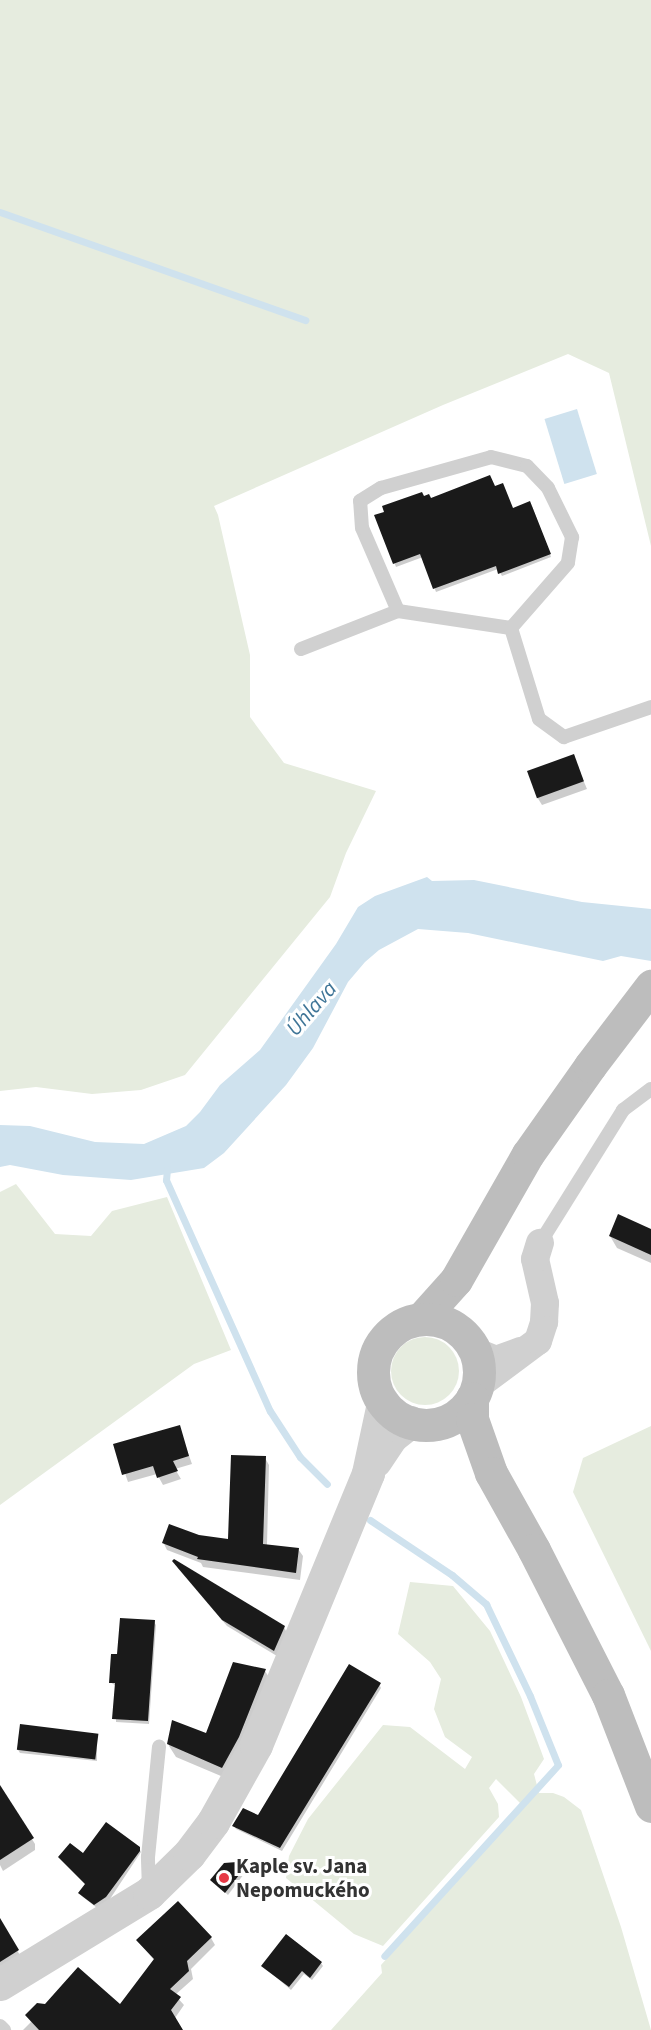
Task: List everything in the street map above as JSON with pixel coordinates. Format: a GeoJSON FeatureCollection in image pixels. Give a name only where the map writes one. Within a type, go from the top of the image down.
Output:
{"type":"FeatureCollection","features":[{"type":"Feature","properties":{"kind":"main road"},"geometry":{"type":"LineString","coordinates":[[421,1319],[456,1280],[528,1154],[590,1066],[651,986]]}},
{"type":"Feature","properties":{"kind":"main road"},"geometry":{"type":"LineString","coordinates":[[456,1280],[466,1340],[478,1376],[472,1419],[491,1473],[534,1550],[608,1695],[651,1806]]}},
{"type":"Feature","properties":{"kind":"main road"},"geometry":{"type":"LineString","coordinates":[[466,1340],[444,1322],[421,1319],[398,1327],[380,1344],[373,1368],[377,1392],[383,1403],[395,1415],[421,1423],[459,1441],[491,1473]]}},
{"type":"Feature","properties":{"kind":"main road"},"geometry":{"type":"LineString","coordinates":[[421,1423],[455,1416],[474,1393]]}},
{"type":"Feature","properties":{"kind":"street"},"geometry":{"type":"LineString","coordinates":[[474,1393],[538,1341],[544,1322],[545,1303],[535,1259],[540,1243]]}},
{"type":"Feature","properties":{"kind":"street"},"geometry":{"type":"LineString","coordinates":[[466,1340],[496,1360],[529,1348]]}},
{"type":"Feature","properties":{"kind":"street"},"geometry":{"type":"LineString","coordinates":[[0,1984],[149,1893],[189,1854],[213,1822],[255,1745],[368,1473],[383,1403]]}},
{"type":"Feature","properties":{"kind":"street"},"geometry":{"type":"LineString","coordinates":[[368,1473],[392,1437],[421,1423]]}},
{"type":"Feature","properties":{"kind":"lane"},"geometry":{"type":"LineString","coordinates":[[398,611],[362,528],[360,501],[381,488],[491,457],[527,466],[548,488],[572,537],[568,563],[511,628]]}},
{"type":"Feature","properties":{"kind":"lane"},"geometry":{"type":"LineString","coordinates":[[301,649],[398,611],[511,628]]}},
{"type":"Feature","properties":{"kind":"lane"},"geometry":{"type":"LineString","coordinates":[[511,628],[540,719],[564,737],[651,706]]}},
{"type":"Feature","properties":{"kind":"lane"},"geometry":{"type":"LineString","coordinates":[[540,1243],[623,1110],[651,1089]]}},
{"type":"Feature","properties":{"kind":"lane"},"geometry":{"type":"LineString","coordinates":[[149,1893],[148,1857],[159,1747]]}},
{"type":"Feature","properties":{"kind":"lane"},"geometry":{"type":"LineString","coordinates":[[0,2026],[4,2030]]}},
{"type":"Feature","properties":{"kind":"shaded area"},"geometry":{"type":"Polygon","coordinates":[[[0,0],[651,0],[651,546],[609,373],[568,354],[443,405],[214,506],[250,655],[250,717],[284,763],[376,791],[346,853],[330,897],[185,1075],[141,1090],[92,1094],[36,1087],[0,1091],[0,0]]]}},
{"type":"Feature","properties":{"kind":"shaded area"},"geometry":{"type":"Polygon","coordinates":[[[16,1184],[55,1234],[91,1236],[112,1211],[167,1197],[231,1350],[194,1364],[0,1505],[0,1192],[16,1184]]]}},
{"type":"Feature","properties":{"kind":"shaded area"},"geometry":{"type":"Polygon","coordinates":[[[425,1337],[438,1340],[449,1347],[456,1358],[459,1371],[456,1384],[449,1395],[438,1402],[425,1405],[412,1402],[401,1395],[394,1384],[391,1371],[394,1358],[401,1347],[412,1340],[425,1337]]]}},
{"type":"Feature","properties":{"kind":"shaded area"},"geometry":{"type":"Polygon","coordinates":[[[651,1426],[651,1651],[573,1492],[583,1458],[651,1426]]]}},
{"type":"Feature","properties":{"kind":"shaded area"},"geometry":{"type":"Polygon","coordinates":[[[410,1582],[453,1586],[490,1631],[521,1697],[544,1759],[534,1774],[539,1793],[553,1793],[564,1797],[581,1810],[621,1927],[651,2030],[331,2030],[382,1973],[381,1965],[524,1807],[496,1779],[489,1788],[498,1804],[499,1817],[383,1946],[354,1934],[286,1878],[289,1856],[308,1819],[383,1725],[410,1727],[465,1769],[472,1757],[445,1737],[434,1709],[441,1679],[430,1662],[398,1634],[410,1582]]]}},
{"type":"Feature","properties":{"kind":"water"},"geometry":{"type":"Polygon","coordinates":[[[577,409],[597,474],[564,484],[544,419],[577,409]]]}},
{"type":"Feature","properties":{"kind":"water","name":"Úhlava"},"geometry":{"type":"Polygon","coordinates":[[[427,877],[432,881],[474,880],[582,902],[651,909],[651,961],[621,956],[603,961],[468,933],[418,929],[379,950],[365,962],[348,982],[313,1048],[286,1085],[224,1153],[204,1168],[131,1180],[63,1175],[10,1165],[0,1167],[0,1125],[30,1126],[95,1142],[144,1144],[186,1126],[200,1112],[220,1085],[260,1050],[336,944],[358,907],[375,896],[427,877]]]}},
{"type":"Feature","properties":{"kind":"building"},"geometry":{"type":"Polygon","coordinates":[[[490,475],[495,486],[503,483],[513,508],[530,501],[551,554],[498,574],[496,566],[433,589],[420,554],[393,564],[374,515],[384,512],[382,506],[422,492],[424,496],[429,494],[431,498],[490,475]]]}},
{"type":"Feature","properties":{"kind":"building"},"geometry":{"type":"Polygon","coordinates":[[[574,754],[584,781],[537,798],[527,771],[574,754]]]}},
{"type":"Feature","properties":{"kind":"building"},"geometry":{"type":"Polygon","coordinates":[[[618,1214],[651,1229],[651,1255],[609,1236],[618,1214]]]}},
{"type":"Feature","properties":{"kind":"building"},"geometry":{"type":"Polygon","coordinates":[[[180,1425],[189,1456],[173,1461],[178,1471],[157,1478],[153,1466],[122,1475],[113,1444],[180,1425]]]}},
{"type":"Feature","properties":{"kind":"building"},"geometry":{"type":"Polygon","coordinates":[[[231,1455],[266,1456],[263,1544],[299,1548],[296,1573],[197,1559],[198,1557],[162,1543],[169,1524],[199,1535],[228,1539],[231,1455]]]}},
{"type":"Feature","properties":{"kind":"building"},"geometry":{"type":"Polygon","coordinates":[[[174,1559],[285,1626],[274,1651],[222,1620],[172,1561],[174,1559]]]}},
{"type":"Feature","properties":{"kind":"building"},"geometry":{"type":"Polygon","coordinates":[[[120,1618],[155,1620],[148,1721],[112,1719],[115,1683],[109,1683],[111,1654],[117,1654],[120,1618]]]}},
{"type":"Feature","properties":{"kind":"building"},"geometry":{"type":"Polygon","coordinates":[[[233,1662],[266,1669],[239,1737],[222,1768],[167,1744],[172,1720],[206,1733],[233,1662]]]}},
{"type":"Feature","properties":{"kind":"building"},"geometry":{"type":"Polygon","coordinates":[[[349,1664],[381,1683],[280,1848],[232,1826],[243,1808],[258,1815],[349,1664]]]}},
{"type":"Feature","properties":{"kind":"building"},"geometry":{"type":"Polygon","coordinates":[[[20,1724],[98,1734],[95,1759],[17,1750],[20,1724]]]}},
{"type":"Feature","properties":{"kind":"building"},"geometry":{"type":"Polygon","coordinates":[[[0,1785],[34,1838],[0,1860],[0,1785]]]}},
{"type":"Feature","properties":{"kind":"building"},"geometry":{"type":"Polygon","coordinates":[[[106,1822],[140,1847],[140,1851],[106,1897],[94,1905],[78,1893],[85,1884],[58,1857],[70,1843],[83,1853],[106,1822]]]}},
{"type":"Feature","properties":{"kind":"building","name":"Kaple sv. Jana Nepomuckého"},"geometry":{"type":"Polygon","coordinates":[[[250,1861],[225,1893],[210,1880],[224,1863],[250,1861]]]}},
{"type":"Feature","properties":{"kind":"building"},"geometry":{"type":"Polygon","coordinates":[[[178,1901],[212,1937],[187,1961],[189,1971],[170,1989],[181,1997],[171,2010],[183,2030],[39,2030],[25,2015],[37,2003],[45,2004],[78,1967],[120,2004],[154,1959],[136,1940],[178,1901]]]}},
{"type":"Feature","properties":{"kind":"building"},"geometry":{"type":"Polygon","coordinates":[[[0,1918],[19,1950],[0,1962],[0,1918]]]}},
{"type":"Feature","properties":{"kind":"building"},"geometry":{"type":"Polygon","coordinates":[[[286,1934],[322,1962],[310,1978],[302,1971],[289,1987],[261,1966],[286,1934]]]}},
{"type":"Feature","properties":{"kind":"waterway"},"geometry":{"type":"LineString","coordinates":[[0,212],[305,320]]}},
{"type":"Feature","properties":{"kind":"waterway"},"geometry":{"type":"LineString","coordinates":[[167,1169],[166,1180],[270,1411],[300,1457],[327,1484]]}},
{"type":"Feature","properties":{"kind":"waterway"},"geometry":{"type":"LineString","coordinates":[[370,1520],[452,1575],[486,1604],[530,1696],[558,1765],[384,1956]]}},
{"type":"Feature","properties":{"kind":"place","name":"Kaple sv. Jana Nepomuckého"},"geometry":{"type":"Point","coordinates":[224,1878]}}]}
